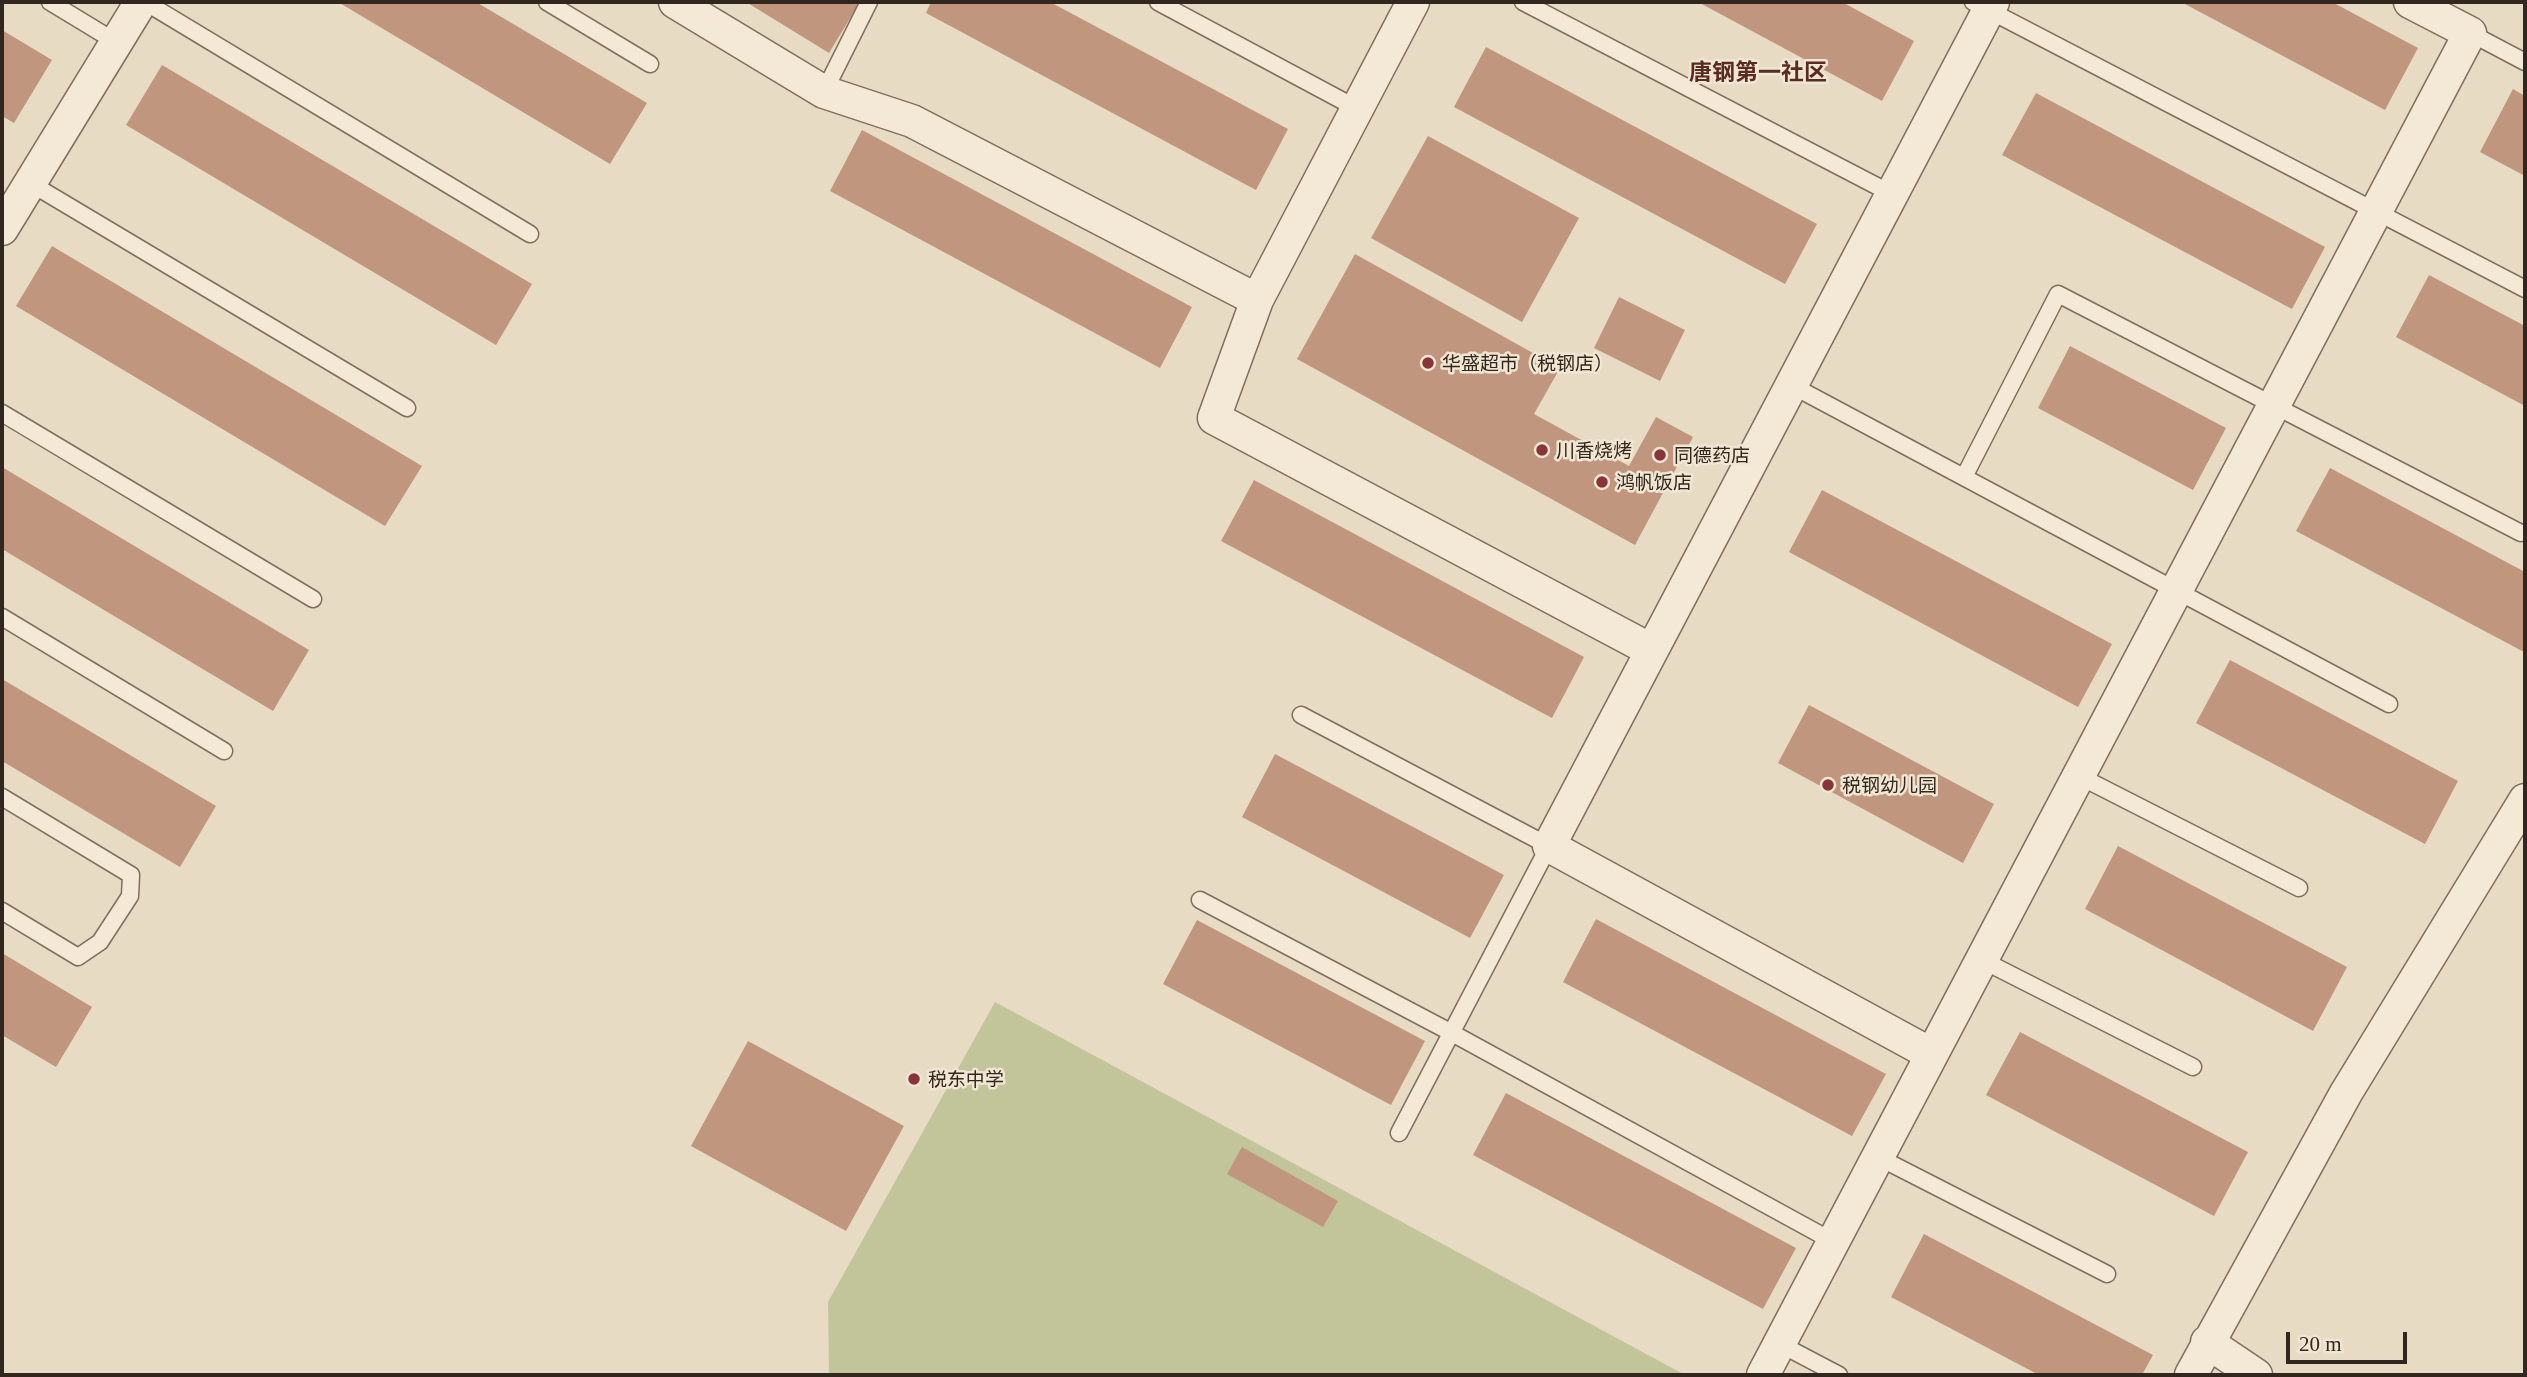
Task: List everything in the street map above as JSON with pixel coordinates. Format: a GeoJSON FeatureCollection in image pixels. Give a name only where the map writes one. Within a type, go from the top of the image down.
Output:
{"type":"FeatureCollection","features":[{"type":"Feature","properties":{"kind":"street"},"geometry":{"type":"LineString","coordinates":[[5,217],[30,183],[143,2]]}},
{"type":"Feature","properties":{"kind":"street"},"geometry":{"type":"LineString","coordinates":[[675,2],[824,92],[912,121],[1257,300]]}},
{"type":"Feature","properties":{"kind":"street"},"geometry":{"type":"LineString","coordinates":[[1413,2],[1257,300],[1214,418],[1651,650]]}},
{"type":"Feature","properties":{"kind":"street"},"geometry":{"type":"LineString","coordinates":[[1763,1375],[2470,33],[2410,2]]}},
{"type":"Feature","properties":{"kind":"street"},"geometry":{"type":"LineString","coordinates":[[1931,1054],[1549,846],[1892,194],[1985,4]]}},
{"type":"Feature","properties":{"kind":"street"},"geometry":{"type":"LineString","coordinates":[[2191,1375],[2346,1093],[2525,800]]}},
{"type":"Feature","properties":{"kind":"street"},"geometry":{"type":"LineString","coordinates":[[2207,1342],[2256,1375]]}},
{"type":"Feature","properties":{"kind":"lane"},"geometry":{"type":"LineString","coordinates":[[50,2],[116,42]]}},
{"type":"Feature","properties":{"kind":"lane"},"geometry":{"type":"LineString","coordinates":[[143,2],[530,234]]}},
{"type":"Feature","properties":{"kind":"lane"},"geometry":{"type":"LineString","coordinates":[[547,2],[650,64]]}},
{"type":"Feature","properties":{"kind":"lane"},"geometry":{"type":"LineString","coordinates":[[824,92],[869,2]]}},
{"type":"Feature","properties":{"kind":"lane"},"geometry":{"type":"LineString","coordinates":[[1158,2],[1356,108]]}},
{"type":"Feature","properties":{"kind":"lane"},"geometry":{"type":"LineString","coordinates":[[1523,2],[1892,194]]}},
{"type":"Feature","properties":{"kind":"lane"},"geometry":{"type":"LineString","coordinates":[[1985,4],[2525,289]]}},
{"type":"Feature","properties":{"kind":"lane"},"geometry":{"type":"LineString","coordinates":[[2470,33],[2525,62]]}},
{"type":"Feature","properties":{"kind":"lane"},"geometry":{"type":"LineString","coordinates":[[30,183],[407,408]]}},
{"type":"Feature","properties":{"kind":"lane"},"geometry":{"type":"LineString","coordinates":[[1964,477],[2058,294],[2521,533]]}},
{"type":"Feature","properties":{"kind":"lane"},"geometry":{"type":"LineString","coordinates":[[1791,386],[2389,704]]}},
{"type":"Feature","properties":{"kind":"lane"},"geometry":{"type":"LineString","coordinates":[[2,413],[313,599]]}},
{"type":"Feature","properties":{"kind":"lane"},"geometry":{"type":"LineString","coordinates":[[2,617],[224,751]]}},
{"type":"Feature","properties":{"kind":"lane"},"geometry":{"type":"LineString","coordinates":[[1301,715],[1549,846],[1399,1133]]}},
{"type":"Feature","properties":{"kind":"lane"},"geometry":{"type":"LineString","coordinates":[[2079,776],[2299,888]]}},
{"type":"Feature","properties":{"kind":"lane"},"geometry":{"type":"LineString","coordinates":[[2,797],[131,875],[130,896],[100,942],[78,957],[2,911]]}},
{"type":"Feature","properties":{"kind":"lane"},"geometry":{"type":"LineString","coordinates":[[1200,900],[1452,1033],[1834,1241]]}},
{"type":"Feature","properties":{"kind":"lane"},"geometry":{"type":"LineString","coordinates":[[1982,960],[2193,1068]]}},
{"type":"Feature","properties":{"kind":"lane"},"geometry":{"type":"LineString","coordinates":[[1878,1157],[2108,1274]]}},
{"type":"Feature","properties":{"kind":"lane"},"geometry":{"type":"LineString","coordinates":[[1780,1344],[1839,1375]]}},
{"type":"Feature","properties":{"kind":"green space","name":"税东中学"},"geometry":{"type":"Polygon","coordinates":[[[995,1002],[1685,1375],[829,1375],[828,1302],[995,1002]]]}},
{"type":"Feature","properties":{"kind":"building"},"geometry":{"type":"Polygon","coordinates":[[[338,2],[476,2],[647,103],[610,164],[338,2]]]}},
{"type":"Feature","properties":{"kind":"building"},"geometry":{"type":"Polygon","coordinates":[[[746,2],[860,2],[829,53],[746,2]]]}},
{"type":"Feature","properties":{"kind":"building"},"geometry":{"type":"Polygon","coordinates":[[[931,2],[1050,2],[1288,129],[1256,190],[926,13],[931,2]]]}},
{"type":"Feature","properties":{"kind":"building"},"geometry":{"type":"Polygon","coordinates":[[[1698,2],[1842,2],[1914,41],[1882,101],[1698,2]]]}},
{"type":"Feature","properties":{"kind":"building"},"geometry":{"type":"Polygon","coordinates":[[[2181,2],[2332,2],[2418,48],[2385,110],[2181,2]]]}},
{"type":"Feature","properties":{"kind":"building"},"geometry":{"type":"Polygon","coordinates":[[[2,30],[52,60],[14,123],[2,116],[2,30]]]}},
{"type":"Feature","properties":{"kind":"building"},"geometry":{"type":"Polygon","coordinates":[[[1486,47],[1817,224],[1785,284],[1454,107],[1486,47]]]}},
{"type":"Feature","properties":{"kind":"building"},"geometry":{"type":"Polygon","coordinates":[[[162,65],[532,284],[496,345],[126,125],[162,65]]]}},
{"type":"Feature","properties":{"kind":"building"},"geometry":{"type":"Polygon","coordinates":[[[2513,89],[2525,96],[2525,176],[2480,152],[2513,89]]]}},
{"type":"Feature","properties":{"kind":"building"},"geometry":{"type":"Polygon","coordinates":[[[2036,93],[2325,247],[2292,309],[2002,155],[2036,93]]]}},
{"type":"Feature","properties":{"kind":"building"},"geometry":{"type":"Polygon","coordinates":[[[862,130],[1192,307],[1160,368],[830,191],[862,130]]]}},
{"type":"Feature","properties":{"kind":"building"},"geometry":{"type":"Polygon","coordinates":[[[1428,136],[1579,218],[1522,322],[1371,238],[1428,136]]]}},
{"type":"Feature","properties":{"kind":"building"},"geometry":{"type":"Polygon","coordinates":[[[52,246],[422,466],[385,526],[16,306],[52,246]]]}},
{"type":"Feature","properties":{"kind":"building","name":"华盛超市（税钢店）"},"geometry":{"type":"Polygon","coordinates":[[[1355,254],[1560,368],[1534,414],[1629,466],[1656,417],[1693,437],[1635,545],[1297,359],[1355,254]]]}},
{"type":"Feature","properties":{"kind":"building"},"geometry":{"type":"Polygon","coordinates":[[[2429,275],[2525,326],[2525,406],[2396,337],[2429,275]]]}},
{"type":"Feature","properties":{"kind":"building"},"geometry":{"type":"Polygon","coordinates":[[[1619,297],[1685,330],[1660,381],[1594,348],[1619,297]]]}},
{"type":"Feature","properties":{"kind":"building"},"geometry":{"type":"Polygon","coordinates":[[[2070,346],[2226,428],[2193,490],[2038,408],[2070,346]]]}},
{"type":"Feature","properties":{"kind":"building"},"geometry":{"type":"Polygon","coordinates":[[[2,467],[309,650],[273,711],[2,549],[2,467]]]}},
{"type":"Feature","properties":{"kind":"building"},"geometry":{"type":"Polygon","coordinates":[[[2330,468],[2525,572],[2524,652],[2296,531],[2330,468]]]}},
{"type":"Feature","properties":{"kind":"building"},"geometry":{"type":"Polygon","coordinates":[[[1254,480],[1584,657],[1552,718],[1221,541],[1254,480]]]}},
{"type":"Feature","properties":{"kind":"building"},"geometry":{"type":"Polygon","coordinates":[[[1822,490],[2112,644],[2078,707],[1789,552],[1822,490]]]}},
{"type":"Feature","properties":{"kind":"building"},"geometry":{"type":"Polygon","coordinates":[[[2230,660],[2458,781],[2425,844],[2196,723],[2230,660]]]}},
{"type":"Feature","properties":{"kind":"building"},"geometry":{"type":"Polygon","coordinates":[[[2,679],[216,806],[180,867],[2,761],[2,679]]]}},
{"type":"Feature","properties":{"kind":"building"},"geometry":{"type":"Polygon","coordinates":[[[1809,705],[1994,804],[1963,863],[1778,763],[1809,705]]]}},
{"type":"Feature","properties":{"kind":"building"},"geometry":{"type":"Polygon","coordinates":[[[1275,754],[1504,875],[1470,938],[1242,817],[1275,754]]]}},
{"type":"Feature","properties":{"kind":"building"},"geometry":{"type":"Polygon","coordinates":[[[2118,846],[2347,967],[2313,1031],[2085,909],[2118,846]]]}},
{"type":"Feature","properties":{"kind":"building"},"geometry":{"type":"Polygon","coordinates":[[[1596,919],[1886,1074],[1852,1136],[1563,982],[1596,919]]]}},
{"type":"Feature","properties":{"kind":"building"},"geometry":{"type":"Polygon","coordinates":[[[1197,920],[1425,1041],[1391,1105],[1163,984],[1197,920]]]}},
{"type":"Feature","properties":{"kind":"building"},"geometry":{"type":"Polygon","coordinates":[[[2,953],[92,1007],[56,1067],[2,1035],[2,953]]]}},
{"type":"Feature","properties":{"kind":"building"},"geometry":{"type":"Polygon","coordinates":[[[2020,1032],[2248,1152],[2214,1216],[1986,1095],[2020,1032]]]}},
{"type":"Feature","properties":{"kind":"building"},"geometry":{"type":"Polygon","coordinates":[[[748,1041],[904,1126],[846,1231],[691,1146],[748,1041]]]}},
{"type":"Feature","properties":{"kind":"building"},"geometry":{"type":"Polygon","coordinates":[[[1506,1093],[1796,1248],[1763,1309],[1473,1155],[1506,1093]]]}},
{"type":"Feature","properties":{"kind":"building"},"geometry":{"type":"Polygon","coordinates":[[[1242,1147],[1338,1201],[1323,1227],[1227,1174],[1242,1147]]]}},
{"type":"Feature","properties":{"kind":"building"},"geometry":{"type":"Polygon","coordinates":[[[1924,1234],[2153,1355],[2142,1375],[2039,1375],[1891,1297],[1924,1234]]]}},
{"type":"Feature","properties":{"kind":"place","name":"华盛超市（税钢店）"},"geometry":{"type":"Point","coordinates":[1428,363]}},
{"type":"Feature","properties":{"kind":"place","name":"川香烧烤"},"geometry":{"type":"Point","coordinates":[1542,450]}},
{"type":"Feature","properties":{"kind":"place","name":"同德药店"},"geometry":{"type":"Point","coordinates":[1660,455]}},
{"type":"Feature","properties":{"kind":"place","name":"鸿帆饭店"},"geometry":{"type":"Point","coordinates":[1602,482]}},
{"type":"Feature","properties":{"kind":"place","name":"税钢幼儿园"},"geometry":{"type":"Point","coordinates":[1828,785]}},
{"type":"Feature","properties":{"kind":"place","name":"税东中学"},"geometry":{"type":"Point","coordinates":[914,1079]}},
{"type":"Feature","properties":{"kind":"district","name":"唐钢第一社区"},"geometry":{"type":"Point","coordinates":[1758,71]}}]}
